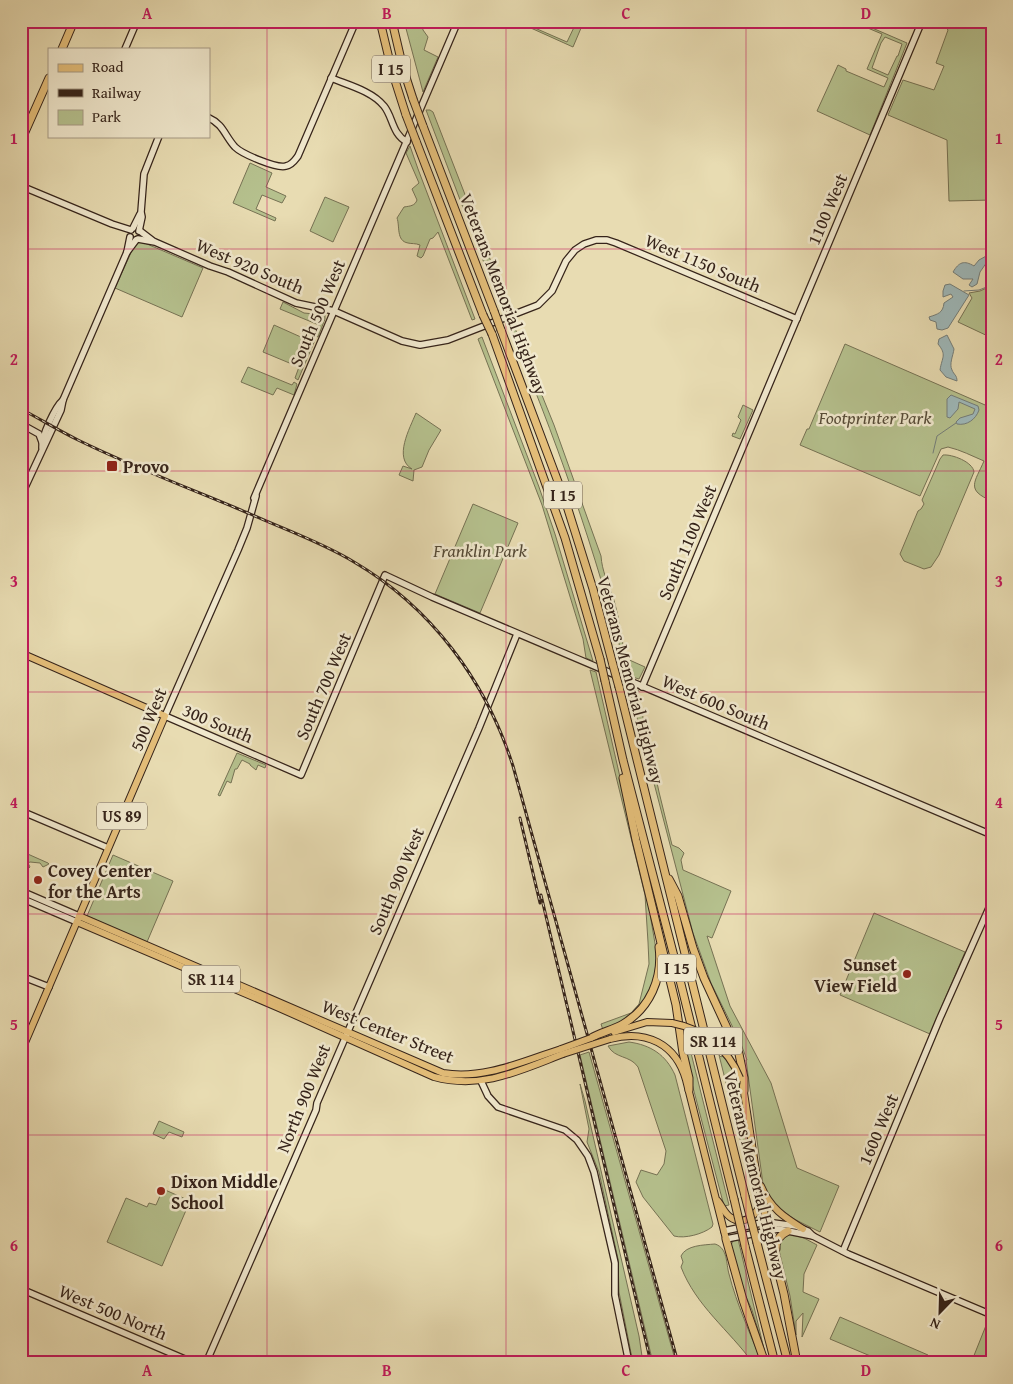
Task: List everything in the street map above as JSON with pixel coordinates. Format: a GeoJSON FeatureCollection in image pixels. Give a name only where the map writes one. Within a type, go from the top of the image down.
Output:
{"type":"FeatureCollection","features":[{"type":"Feature","properties":{"kind":"highway"},"geometry":{"type":"LineString","coordinates":[[62,48],[74,21]]}},
{"type":"Feature","properties":{"kind":"highway","name":"Veterans Memorial Highway"},"geometry":{"type":"LineString","coordinates":[[380,21],[392,71],[406,115],[483,316],[492,334],[565,538],[600,659],[623,760],[677,968],[775,1363]]}},
{"type":"Feature","properties":{"kind":"highway","name":"Veterans Memorial Highway"},"geometry":{"type":"LineString","coordinates":[[392,21],[403,68],[413,99],[494,311],[500,320],[501,330],[572,520],[593,589],[788,1363]]}},
{"type":"Feature","properties":{"kind":"highway"},"geometry":{"type":"LineString","coordinates":[[21,141],[48,80]]}},
{"type":"Feature","properties":{"kind":"highway"},"geometry":{"type":"LineString","coordinates":[[623,760],[622,774],[628,807],[678,1015],[683,1053],[689,1078],[689,1090]]}},
{"type":"Feature","properties":{"kind":"highway"},"geometry":{"type":"LineString","coordinates":[[666,875],[676,891],[704,978],[739,1054],[744,1078],[744,1091]]}},
{"type":"Feature","properties":{"kind":"highway"},"geometry":{"type":"LineString","coordinates":[[591,1038],[609,1034],[634,1016],[654,989],[660,961],[654,915]]}},
{"type":"Feature","properties":{"kind":"highway"},"geometry":{"type":"LineString","coordinates":[[768,1230],[798,1363]]}},
{"type":"Feature","properties":{"kind":"highway"},"geometry":{"type":"LineString","coordinates":[[776,1259],[777,1239],[788,1231]]}},
{"type":"Feature","properties":{"kind":"highway"},"geometry":{"type":"LineString","coordinates":[[726,1239],[743,1300],[765,1363]]}},
{"type":"Feature","properties":{"kind":"main road","name":"300 South"},"geometry":{"type":"LineString","coordinates":[[21,653],[165,716]]}},
{"type":"Feature","properties":{"kind":"main road","name":"300 South"},"geometry":{"type":"LineString","coordinates":[[21,657],[114,697],[123,698]]}},
{"type":"Feature","properties":{"kind":"main road","name":"500 West"},"geometry":{"type":"LineString","coordinates":[[78,919],[165,716]]}},
{"type":"Feature","properties":{"kind":"main road","name":"West Center Street"},"geometry":{"type":"LineString","coordinates":[[78,919],[346,1034],[441,1072],[454,1075],[476,1075],[495,1071],[642,1023],[672,1023],[698,1031],[715,1043],[730,1059],[740,1078],[744,1091],[761,1200],[768,1230]]}},
{"type":"Feature","properties":{"kind":"main road","name":"US 89"},"geometry":{"type":"LineString","coordinates":[[21,1052],[78,919]]}},
{"type":"Feature","properties":{"kind":"main road","name":"West Center Street"},"geometry":{"type":"LineString","coordinates":[[346,1034],[434,1077],[459,1082],[481,1081],[507,1075],[591,1038]]}},
{"type":"Feature","properties":{"kind":"main road","name":"West Center Street"},"geometry":{"type":"LineString","coordinates":[[609,1034],[640,1036],[662,1044],[681,1066],[689,1090],[726,1239]]}},
{"type":"Feature","properties":{"kind":"main road"},"geometry":{"type":"LineString","coordinates":[[441,1072],[448,1076],[476,1078],[481,1081]]}},
{"type":"Feature","properties":{"kind":"main road","name":"SR 114"},"geometry":{"type":"LineString","coordinates":[[756,1171],[764,1193],[773,1207],[780,1214],[803,1229]]}},
{"type":"Feature","properties":{"kind":"main road"},"geometry":{"type":"LineString","coordinates":[[716,1198],[727,1214],[733,1219],[740,1221],[749,1219],[755,1214],[759,1209],[761,1200]]}},
{"type":"Feature","properties":{"kind":"street"},"geometry":{"type":"LineString","coordinates":[[125,48],[137,21]]}},
{"type":"Feature","properties":{"kind":"street"},"geometry":{"type":"LineString","coordinates":[[210,118],[218,122],[238,149],[274,165],[286,166],[292,163],[298,156],[356,21]]}},
{"type":"Feature","properties":{"kind":"street","name":"South 500 West"},"geometry":{"type":"LineString","coordinates":[[244,534],[244,526],[251,504],[458,21]]}},
{"type":"Feature","properties":{"kind":"street","name":"1100 West"},"geometry":{"type":"LineString","coordinates":[[759,408],[922,21]]}},
{"type":"Feature","properties":{"kind":"street"},"geometry":{"type":"LineString","coordinates":[[331,78],[366,92],[377,99],[385,106],[397,135],[407,142]]}},
{"type":"Feature","properties":{"kind":"street"},"geometry":{"type":"LineString","coordinates":[[42,445],[58,416],[63,400],[142,217],[144,174],[158,138]]}},
{"type":"Feature","properties":{"kind":"street","name":"West 920 South"},"geometry":{"type":"LineString","coordinates":[[21,186],[228,272],[296,303],[334,311],[402,341],[420,345],[448,340],[532,307],[545,299],[552,291],[569,256],[581,246],[596,240]]}},
{"type":"Feature","properties":{"kind":"street","name":"West 1150 South"},"geometry":{"type":"LineString","coordinates":[[596,240],[616,242],[797,319]]}},
{"type":"Feature","properties":{"kind":"street"},"geometry":{"type":"LineString","coordinates":[[21,496],[46,432],[58,406],[63,400]]}},
{"type":"Feature","properties":{"kind":"street","name":"South 1100 West"},"geometry":{"type":"LineString","coordinates":[[642,687],[759,408]]}},
{"type":"Feature","properties":{"kind":"street"},"geometry":{"type":"LineString","coordinates":[[24,425],[46,432]]}},
{"type":"Feature","properties":{"kind":"street"},"geometry":{"type":"LineString","coordinates":[[24,425],[40,435],[42,445]]}},
{"type":"Feature","properties":{"kind":"street","name":"500 West"},"geometry":{"type":"LineString","coordinates":[[165,716],[244,534]]}},
{"type":"Feature","properties":{"kind":"street","name":"West 600 South"},"geometry":{"type":"LineString","coordinates":[[386,577],[992,835]]}},
{"type":"Feature","properties":{"kind":"street","name":"South 700 West"},"geometry":{"type":"LineString","coordinates":[[301,775],[386,577]]}},
{"type":"Feature","properties":{"kind":"street","name":"South 900 West"},"geometry":{"type":"LineString","coordinates":[[346,1034],[517,634]]}},
{"type":"Feature","properties":{"kind":"street","name":"300 South"},"geometry":{"type":"LineString","coordinates":[[165,716],[301,775]]}},
{"type":"Feature","properties":{"kind":"street"},"geometry":{"type":"LineString","coordinates":[[21,811],[108,848]]}},
{"type":"Feature","properties":{"kind":"street","name":"West Center Street"},"geometry":{"type":"LineString","coordinates":[[21,891],[78,919]]}},
{"type":"Feature","properties":{"kind":"street","name":"West Center Street"},"geometry":{"type":"LineString","coordinates":[[21,898],[78,919]]}},
{"type":"Feature","properties":{"kind":"street","name":"1600 West"},"geometry":{"type":"LineString","coordinates":[[843,1250],[940,1018],[992,901]]}},
{"type":"Feature","properties":{"kind":"street"},"geometry":{"type":"LineString","coordinates":[[21,976],[49,987]]}},
{"type":"Feature","properties":{"kind":"street","name":"North 900 West"},"geometry":{"type":"LineString","coordinates":[[206,1363],[310,1123],[346,1034]]}},
{"type":"Feature","properties":{"kind":"street"},"geometry":{"type":"LineString","coordinates":[[481,1081],[488,1096],[498,1107],[564,1130],[577,1140],[588,1156],[594,1172],[615,1263],[615,1295],[629,1363]]}},
{"type":"Feature","properties":{"kind":"street"},"geometry":{"type":"LineString","coordinates":[[724,1231],[766,1222],[789,1224],[803,1229]]}},
{"type":"Feature","properties":{"kind":"street","name":"SR 114"},"geometry":{"type":"LineString","coordinates":[[803,1229],[813,1236],[843,1250],[992,1315]]}},
{"type":"Feature","properties":{"kind":"street","name":"SR 114"},"geometry":{"type":"LineString","coordinates":[[726,1239],[768,1230],[788,1231],[805,1236],[813,1236]]}},
{"type":"Feature","properties":{"kind":"street","name":"West 500 North"},"geometry":{"type":"LineString","coordinates":[[21,1289],[194,1363]]}},
{"type":"Feature","properties":{"kind":"green space"},"geometry":{"type":"Polygon","coordinates":[[[404,21],[421,21],[423,30],[428,37],[424,50],[438,57],[423,92],[404,21]]]}},
{"type":"Feature","properties":{"kind":"green space"},"geometry":{"type":"Polygon","coordinates":[[[524,21],[530,21],[528,25],[567,42],[577,21],[584,21],[573,47],[522,24],[524,21]]]}},
{"type":"Feature","properties":{"kind":"green space"},"geometry":{"type":"Polygon","coordinates":[[[941,21],[992,21],[992,200],[949,201],[947,140],[888,115],[903,80],[934,90],[944,66],[936,63],[948,30],[941,21]]]}},
{"type":"Feature","properties":{"kind":"green space"},"geometry":{"type":"Polygon","coordinates":[[[863,24],[907,43],[870,135],[817,111],[838,65],[846,69],[846,71],[884,87],[888,78],[867,69],[882,34],[863,26],[863,24]],[[885,37],[872,68],[888,75],[902,44],[885,37]]]}},
{"type":"Feature","properties":{"kind":"green space"},"geometry":{"type":"Polygon","coordinates":[[[426,110],[433,112],[509,308],[506,312],[503,313],[426,110]]]}},
{"type":"Feature","properties":{"kind":"green space"},"geometry":{"type":"Polygon","coordinates":[[[410,146],[475,319],[472,320],[438,232],[430,239],[421,258],[417,256],[420,245],[404,242],[400,236],[397,218],[404,207],[416,202],[417,200],[412,189],[419,183],[406,153],[410,146]]]}},
{"type":"Feature","properties":{"kind":"green space"},"geometry":{"type":"Polygon","coordinates":[[[250,163],[272,173],[266,187],[286,196],[282,203],[262,195],[256,209],[276,218],[275,221],[233,203],[250,163]]]}},
{"type":"Feature","properties":{"kind":"green space"},"geometry":{"type":"Polygon","coordinates":[[[325,197],[349,207],[333,242],[310,231],[325,197]]]}},
{"type":"Feature","properties":{"kind":"green space"},"geometry":{"type":"Polygon","coordinates":[[[140,241],[203,268],[182,317],[115,288],[134,246],[140,241]]]}},
{"type":"Feature","properties":{"kind":"green space"},"geometry":{"type":"Polygon","coordinates":[[[991,286],[992,338],[958,322],[972,298],[969,293],[991,286]]]}},
{"type":"Feature","properties":{"kind":"green space"},"geometry":{"type":"Polygon","coordinates":[[[283,302],[304,313],[325,315],[318,337],[315,336],[319,325],[280,309],[283,302]]]}},
{"type":"Feature","properties":{"kind":"green space"},"geometry":{"type":"Polygon","coordinates":[[[512,321],[554,425],[601,556],[604,572],[617,612],[625,658],[645,667],[639,679],[629,676],[626,671],[602,582],[558,450],[507,322],[512,321]]]}},
{"type":"Feature","properties":{"kind":"green space"},"geometry":{"type":"Polygon","coordinates":[[[274,325],[312,342],[313,339],[315,340],[298,380],[295,378],[299,367],[263,352],[274,325]]]}},
{"type":"Feature","properties":{"kind":"green space"},"geometry":{"type":"Polygon","coordinates":[[[482,337],[539,487],[593,661],[586,658],[583,639],[542,505],[478,339],[482,337]]]}},
{"type":"Feature","properties":{"kind":"green space","name":"Footprinter Park"},"geometry":{"type":"Polygon","coordinates":[[[845,344],[992,408],[992,501],[978,493],[974,485],[984,461],[953,448],[941,449],[920,496],[800,445],[807,429],[809,429],[845,344]]]}},
{"type":"Feature","properties":{"kind":"green space"},"geometry":{"type":"Polygon","coordinates":[[[248,367],[292,385],[294,382],[297,384],[294,395],[277,388],[273,395],[241,382],[248,367]]]}},
{"type":"Feature","properties":{"kind":"green space"},"geometry":{"type":"Polygon","coordinates":[[[743,405],[753,410],[740,439],[732,436],[733,433],[735,434],[741,420],[738,417],[743,405]]]}},
{"type":"Feature","properties":{"kind":"green space"},"geometry":{"type":"Polygon","coordinates":[[[416,413],[441,430],[429,450],[422,467],[414,470],[413,481],[399,475],[403,466],[412,469],[406,464],[403,450],[407,434],[416,413]]]}},
{"type":"Feature","properties":{"kind":"green space"},"geometry":{"type":"Polygon","coordinates":[[[943,455],[961,459],[973,468],[974,472],[939,555],[931,567],[924,569],[904,561],[900,554],[918,511],[924,504],[922,500],[943,455]]]}},
{"type":"Feature","properties":{"kind":"green space","name":"Franklin Park"},"geometry":{"type":"Polygon","coordinates":[[[473,504],[518,523],[480,613],[435,594],[473,504]]]}},
{"type":"Feature","properties":{"kind":"green space"},"geometry":{"type":"Polygon","coordinates":[[[590,670],[596,672],[646,891],[657,955],[656,975],[643,1003],[626,1019],[603,1030],[601,1024],[631,1013],[639,1004],[649,964],[645,895],[590,670]]]}},
{"type":"Feature","properties":{"kind":"green space"},"geometry":{"type":"Polygon","coordinates":[[[629,687],[639,691],[638,694],[659,792],[672,845],[684,853],[681,860],[683,870],[731,891],[712,938],[707,936],[730,1006],[771,1083],[797,1168],[839,1186],[820,1232],[794,1219],[774,1205],[763,1184],[747,1060],[711,983],[693,933],[629,687]]]}},
{"type":"Feature","properties":{"kind":"green space"},"geometry":{"type":"Polygon","coordinates":[[[237,753],[266,765],[265,768],[258,765],[256,770],[242,760],[237,769],[235,769],[231,783],[227,781],[220,796],[218,795],[237,753]]]}},
{"type":"Feature","properties":{"kind":"green space"},"geometry":{"type":"Polygon","coordinates":[[[21,851],[49,864],[43,867],[40,863],[30,862],[28,863],[30,867],[27,870],[27,874],[21,876],[21,851]]]}},
{"type":"Feature","properties":{"kind":"green space"},"geometry":{"type":"Polygon","coordinates":[[[113,855],[173,881],[147,942],[87,916],[113,855]]]}},
{"type":"Feature","properties":{"kind":"green space"},"geometry":{"type":"Polygon","coordinates":[[[874,913],[965,952],[930,1034],[840,995],[874,913]]]}},
{"type":"Feature","properties":{"kind":"green space"},"geometry":{"type":"Polygon","coordinates":[[[682,1028],[685,1029],[729,1205],[724,1206],[690,1076],[682,1028]]]}},
{"type":"Feature","properties":{"kind":"green space"},"geometry":{"type":"Polygon","coordinates":[[[629,1042],[651,1048],[657,1052],[667,1062],[675,1075],[713,1224],[708,1230],[699,1234],[683,1237],[674,1236],[643,1197],[636,1182],[641,1170],[657,1175],[664,1164],[666,1151],[638,1067],[631,1060],[615,1053],[608,1046],[629,1042]]]}},
{"type":"Feature","properties":{"kind":"green space"},"geometry":{"type":"Polygon","coordinates":[[[589,1052],[676,1363],[653,1363],[580,1055],[589,1052]]]}},
{"type":"Feature","properties":{"kind":"green space"},"geometry":{"type":"Polygon","coordinates":[[[719,1055],[721,1057],[724,1055],[741,1087],[758,1198],[755,1199],[719,1055]]]}},
{"type":"Feature","properties":{"kind":"green space"},"geometry":{"type":"Polygon","coordinates":[[[580,1084],[639,1336],[643,1363],[633,1363],[619,1292],[618,1259],[599,1172],[587,1142],[589,1129],[580,1084]]]}},
{"type":"Feature","properties":{"kind":"green space"},"geometry":{"type":"Polygon","coordinates":[[[159,1121],[184,1132],[182,1137],[169,1132],[164,1139],[153,1134],[159,1121]]]}},
{"type":"Feature","properties":{"kind":"green space"},"geometry":{"type":"Polygon","coordinates":[[[163,1189],[190,1201],[162,1266],[107,1242],[126,1198],[147,1207],[149,1203],[156,1205],[163,1189]]]}},
{"type":"Feature","properties":{"kind":"green space"},"geometry":{"type":"Polygon","coordinates":[[[790,1234],[804,1238],[817,1245],[804,1274],[803,1292],[819,1299],[802,1337],[803,1313],[796,1321],[796,1335],[790,1296],[778,1246],[782,1238],[790,1234]]]}},
{"type":"Feature","properties":{"kind":"green space"},"geometry":{"type":"Polygon","coordinates":[[[738,1239],[764,1349],[752,1310],[743,1290],[731,1245],[733,1241],[738,1239]]]}},
{"type":"Feature","properties":{"kind":"green space"},"geometry":{"type":"Polygon","coordinates":[[[715,1244],[722,1249],[726,1257],[736,1297],[762,1363],[753,1363],[704,1306],[687,1281],[681,1267],[683,1252],[696,1246],[715,1244]]]}},
{"type":"Feature","properties":{"kind":"green space"},"geometry":{"type":"Polygon","coordinates":[[[840,1317],[928,1355],[924,1363],[887,1363],[830,1339],[840,1317]]]}},
{"type":"Feature","properties":{"kind":"green space"},"geometry":{"type":"Polygon","coordinates":[[[989,1318],[992,1319],[992,1363],[971,1363],[989,1318]]]}},
{"type":"Feature","properties":{"kind":"water"},"geometry":{"type":"Polygon","coordinates":[[[988,255],[992,256],[992,265],[987,262],[980,272],[977,284],[972,287],[969,285],[973,279],[963,279],[953,272],[962,263],[974,266],[979,260],[988,255]]]}},
{"type":"Feature","properties":{"kind":"water"},"geometry":{"type":"Polygon","coordinates":[[[950,284],[969,295],[948,328],[937,329],[936,322],[930,320],[929,317],[939,313],[944,303],[953,297],[951,294],[943,297],[945,285],[950,284]]]}},
{"type":"Feature","properties":{"kind":"water"},"geometry":{"type":"Polygon","coordinates":[[[947,335],[954,349],[951,365],[957,381],[946,377],[940,370],[943,354],[938,344],[939,339],[947,335]]]}},
{"type":"Feature","properties":{"kind":"water"},"geometry":{"type":"Polygon","coordinates":[[[951,395],[978,406],[978,413],[968,423],[957,424],[956,422],[960,418],[973,414],[975,409],[959,402],[958,409],[950,418],[947,417],[947,399],[951,395]]]}},
{"type":"Feature","properties":{"kind":"waterway"},"geometry":{"type":"LineString","coordinates":[[964,291],[979,290],[992,285]]}},
{"type":"Feature","properties":{"kind":"waterway"},"geometry":{"type":"LineString","coordinates":[[933,453],[937,436],[956,423]]}},
{"type":"Feature","properties":{"kind":"railway"},"geometry":{"type":"LineString","coordinates":[[21,409],[99,450],[302,536],[354,562],[382,580],[408,601],[431,624],[471,676],[488,705],[502,735],[513,766],[678,1363]]}},
{"type":"Feature","properties":{"kind":"railway"},"geometry":{"type":"LineString","coordinates":[[520,818],[540,903]]}},
{"type":"Feature","properties":{"kind":"railway"},"geometry":{"type":"LineString","coordinates":[[541,895],[651,1363]]}},
{"type":"Feature","properties":{"kind":"place","name":"Provo"},"geometry":{"type":"Point","coordinates":[112,466]}},
{"type":"Feature","properties":{"kind":"place","name":"Covey Center for the Arts"},"geometry":{"type":"Point","coordinates":[38,880]}},
{"type":"Feature","properties":{"kind":"place","name":"Sunset View Field"},"geometry":{"type":"Point","coordinates":[907,974]}},
{"type":"Feature","properties":{"kind":"place","name":"Dixon Middle School"},"geometry":{"type":"Point","coordinates":[161,1191]}}]}
